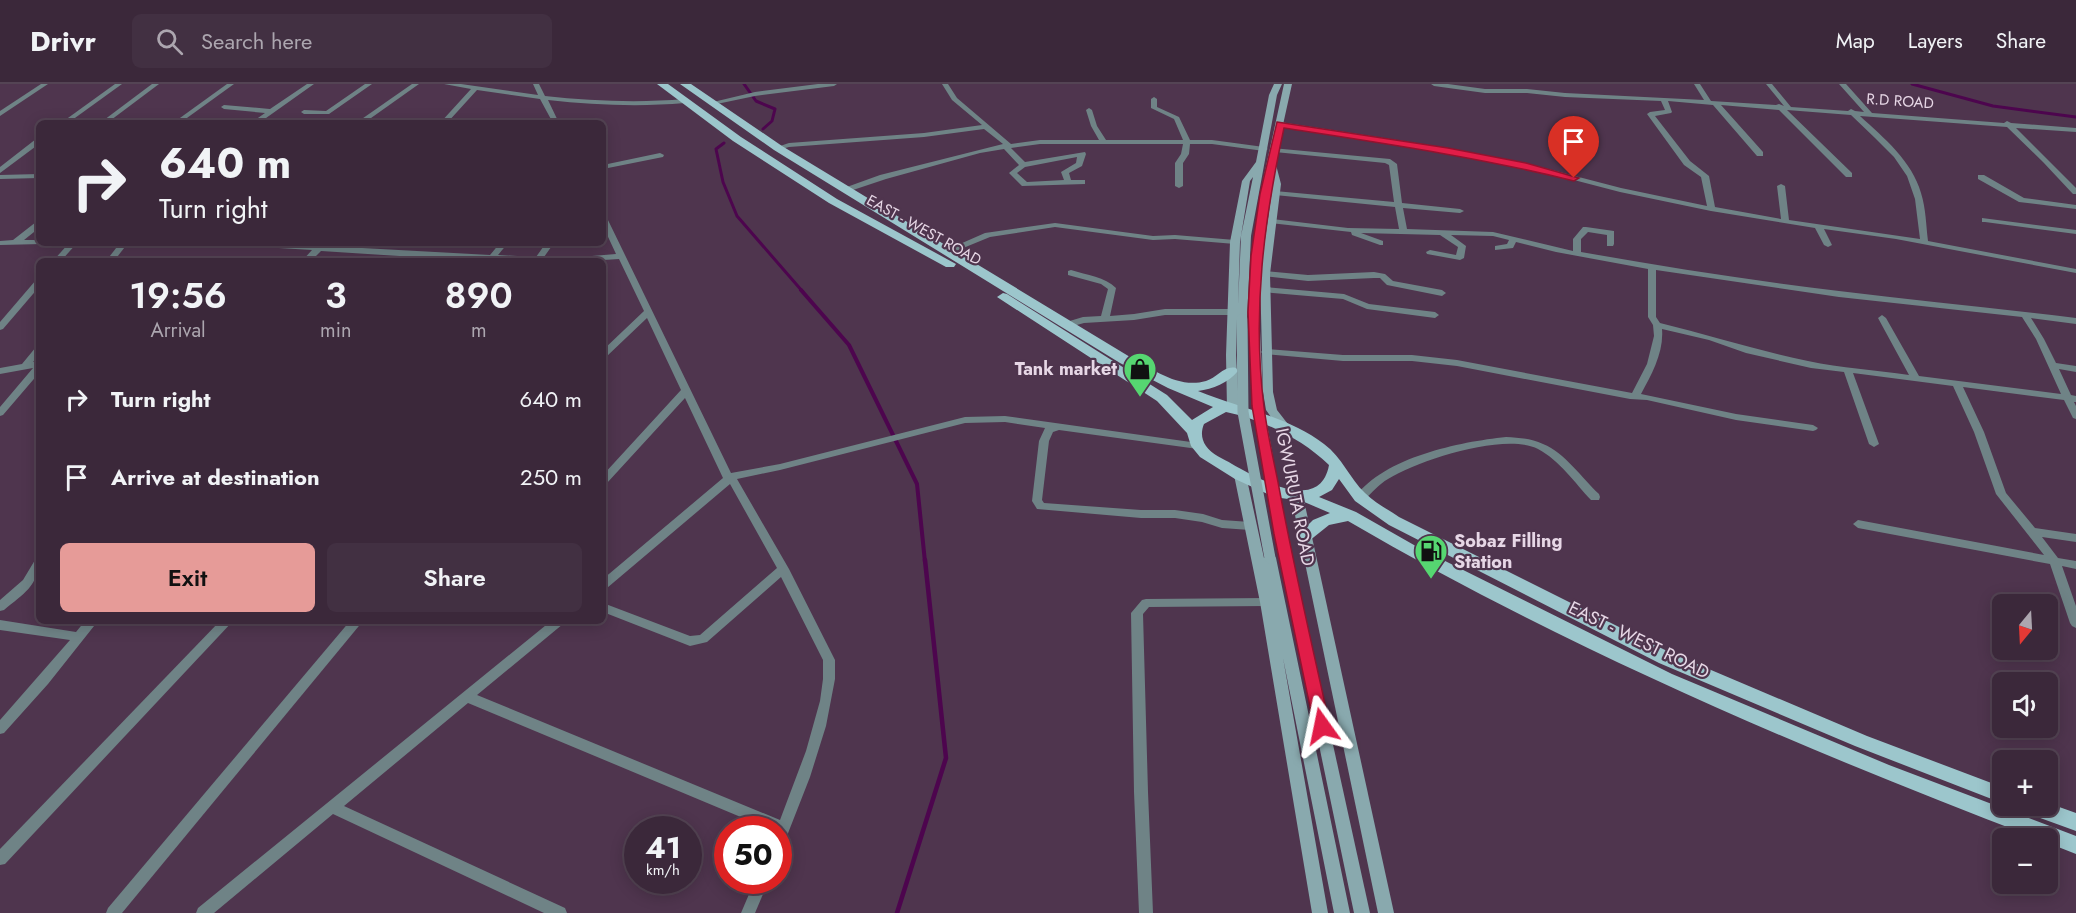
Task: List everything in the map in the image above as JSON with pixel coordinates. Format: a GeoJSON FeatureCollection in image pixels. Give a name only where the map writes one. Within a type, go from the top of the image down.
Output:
{"type":"FeatureCollection","features":[{"type":"Feature","properties":{"kind":"main road","name":"EAST - WEST ROAD"},"geometry":{"type":"LineString","coordinates":[[662,84],[737,139],[833,201],[1066,325],[1173,385],[1285,428],[1318,447],[1336,464],[1360,497],[1401,525],[1625,649],[1666,679],[1767,723],[2025,828],[2076,845]]}},
{"type":"Feature","properties":{"kind":"main road","name":"EAST - WEST ROAD"},"geometry":{"type":"LineString","coordinates":[[685,84],[777,148],[948,250],[1006,293],[1162,398],[1196,439],[1205,454],[1240,476],[1280,493],[1300,496],[1351,516],[1415,553],[1625,649],[1992,791]]}},
{"type":"Feature","properties":{"kind":"main road","name":"IGWURUTA ROAD"},"geometry":{"type":"LineString","coordinates":[[1278,84],[1273,95],[1246,236],[1248,320],[1258,406],[1286,558],[1362,913]]}},
{"type":"Feature","properties":{"kind":"main road","name":"IGWURUTA ROAD"},"geometry":{"type":"LineString","coordinates":[[1288,84],[1264,194],[1248,320],[1243,412],[1270,558],[1342,913]]}},
{"type":"Feature","properties":{"kind":"main road"},"geometry":{"type":"LineString","coordinates":[[1196,439],[1198,421],[1228,408],[1235,242],[1246,181],[1260,162]]}},
{"type":"Feature","properties":{"kind":"main road"},"geometry":{"type":"LineString","coordinates":[[1272,162],[1277,184],[1265,274],[1266,352],[1268,392],[1272,410],[1285,428]]}},
{"type":"Feature","properties":{"kind":"main road"},"geometry":{"type":"LineString","coordinates":[[1173,385],[1209,386],[1220,381],[1231,371]]}},
{"type":"Feature","properties":{"kind":"main road"},"geometry":{"type":"LineString","coordinates":[[1336,464],[1335,476],[1329,486],[1300,496],[1304,537],[1333,661],[1386,913]]}},
{"type":"Feature","properties":{"kind":"main road"},"geometry":{"type":"LineString","coordinates":[[1240,476],[1267,602],[1320,913]]}},
{"type":"Feature","properties":{"kind":"main road"},"geometry":{"type":"LineString","coordinates":[[1304,537],[1322,520],[1351,516]]}},
{"type":"Feature","properties":{"kind":"main road"},"geometry":{"type":"LineString","coordinates":[[2058,816],[2076,822]]}},
{"type":"Feature","properties":{"kind":"street"},"geometry":{"type":"LineString","coordinates":[[0,114],[45,84]]}},
{"type":"Feature","properties":{"kind":"street"},"geometry":{"type":"LineString","coordinates":[[68,120],[119,84]]}},
{"type":"Feature","properties":{"kind":"street"},"geometry":{"type":"LineString","coordinates":[[107,120],[156,84]]}},
{"type":"Feature","properties":{"kind":"street"},"geometry":{"type":"LineString","coordinates":[[181,120],[231,84]]}},
{"type":"Feature","properties":{"kind":"street"},"geometry":{"type":"LineString","coordinates":[[258,120],[311,84]]}},
{"type":"Feature","properties":{"kind":"street"},"geometry":{"type":"LineString","coordinates":[[304,112],[327,113],[369,84]]}},
{"type":"Feature","properties":{"kind":"street"},"geometry":{"type":"LineString","coordinates":[[363,120],[416,84]]}},
{"type":"Feature","properties":{"kind":"street"},"geometry":{"type":"LineString","coordinates":[[447,84],[545,99],[623,105],[685,101]]}},
{"type":"Feature","properties":{"kind":"street"},"geometry":{"type":"LineString","coordinates":[[536,84],[555,120]]}},
{"type":"Feature","properties":{"kind":"street"},"geometry":{"type":"LineString","coordinates":[[712,103],[755,94],[834,84]]}},
{"type":"Feature","properties":{"kind":"street"},"geometry":{"type":"LineString","coordinates":[[945,84],[954,99],[988,127],[1023,165]]}},
{"type":"Feature","properties":{"kind":"street","name":"R.D ROAD"},"geometry":{"type":"LineString","coordinates":[[1434,84],[1485,92],[1527,91],[1779,106],[2076,130]]}},
{"type":"Feature","properties":{"kind":"street"},"geometry":{"type":"LineString","coordinates":[[1485,92],[1490,84]]}},
{"type":"Feature","properties":{"kind":"street"},"geometry":{"type":"LineString","coordinates":[[1565,95],[1566,84]]}},
{"type":"Feature","properties":{"kind":"street"},"geometry":{"type":"LineString","coordinates":[[1697,84],[1760,154]]}},
{"type":"Feature","properties":{"kind":"street"},"geometry":{"type":"LineString","coordinates":[[1769,84],[1788,107]]}},
{"type":"Feature","properties":{"kind":"street"},"geometry":{"type":"LineString","coordinates":[[1842,84],[1869,113]]}},
{"type":"Feature","properties":{"kind":"street"},"geometry":{"type":"LineString","coordinates":[[446,120],[477,88]]}},
{"type":"Feature","properties":{"kind":"street"},"geometry":{"type":"LineString","coordinates":[[1154,99],[1154,108],[1177,118],[1186,141],[1185,154],[1179,163],[1179,186]]}},
{"type":"Feature","properties":{"kind":"street"},"geometry":{"type":"LineString","coordinates":[[1664,99],[1669,112],[1651,113],[1652,119],[1687,163],[1705,176],[1711,208]]}},
{"type":"Feature","properties":{"kind":"street"},"geometry":{"type":"LineString","coordinates":[[1779,106],[1849,175]]}},
{"type":"Feature","properties":{"kind":"street"},"geometry":{"type":"LineString","coordinates":[[224,107],[271,111]]}},
{"type":"Feature","properties":{"kind":"street"},"geometry":{"type":"LineString","coordinates":[[1089,110],[1102,140]]}},
{"type":"Feature","properties":{"kind":"street"},"geometry":{"type":"LineString","coordinates":[[1851,111],[1888,148],[1913,181],[1919,203],[1924,242]]}},
{"type":"Feature","properties":{"kind":"street"},"geometry":{"type":"LineString","coordinates":[[2007,123],[2076,192]]}},
{"type":"Feature","properties":{"kind":"street"},"geometry":{"type":"LineString","coordinates":[[1280,124],[1448,150],[1526,165],[1620,190],[1711,208],[1924,242],[2076,271]]}},
{"type":"Feature","properties":{"kind":"street"},"geometry":{"type":"LineString","coordinates":[[777,148],[988,127]]}},
{"type":"Feature","properties":{"kind":"street"},"geometry":{"type":"LineString","coordinates":[[847,190],[929,164],[1007,146],[1049,141],[1186,141],[1264,149]]}},
{"type":"Feature","properties":{"kind":"street"},"geometry":{"type":"LineString","coordinates":[[0,171],[36,143]]}},
{"type":"Feature","properties":{"kind":"street"},"geometry":{"type":"LineString","coordinates":[[1275,150],[1387,161],[1393,164],[1403,231]]}},
{"type":"Feature","properties":{"kind":"street"},"geometry":{"type":"LineString","coordinates":[[1068,183],[1066,170],[1078,165],[1082,154],[1023,165],[1013,173],[1025,184],[1068,183],[1082,182]]}},
{"type":"Feature","properties":{"kind":"street"},"geometry":{"type":"LineString","coordinates":[[606,165],[660,155]]}},
{"type":"Feature","properties":{"kind":"street"},"geometry":{"type":"LineString","coordinates":[[0,177],[36,176]]}},
{"type":"Feature","properties":{"kind":"street"},"geometry":{"type":"LineString","coordinates":[[1981,177],[2022,200],[2076,207]]}},
{"type":"Feature","properties":{"kind":"street"},"geometry":{"type":"LineString","coordinates":[[1781,186],[1785,221]]}},
{"type":"Feature","properties":{"kind":"street"},"geometry":{"type":"LineString","coordinates":[[1275,193],[1399,207],[1460,211]]}},
{"type":"Feature","properties":{"kind":"street"},"geometry":{"type":"LineString","coordinates":[[1985,220],[2076,232]]}},
{"type":"Feature","properties":{"kind":"street"},"geometry":{"type":"LineString","coordinates":[[1272,221],[1348,230],[1493,234],[1577,254],[1652,267],[1839,294],[2076,321]]}},
{"type":"Feature","properties":{"kind":"street"},"geometry":{"type":"LineString","coordinates":[[606,224],[728,477],[731,477],[827,652],[830,667],[828,684],[814,743],[788,816]]}},
{"type":"Feature","properties":{"kind":"street"},"geometry":{"type":"LineString","coordinates":[[948,250],[988,235],[1055,225],[1153,238],[1175,237],[1235,242]]}},
{"type":"Feature","properties":{"kind":"street"},"geometry":{"type":"LineString","coordinates":[[15,243],[36,226]]}},
{"type":"Feature","properties":{"kind":"street"},"geometry":{"type":"LineString","coordinates":[[1818,226],[1828,245]]}},
{"type":"Feature","properties":{"kind":"street"},"geometry":{"type":"LineString","coordinates":[[1577,254],[1577,239],[1586,229],[1609,232],[1610,244]]}},
{"type":"Feature","properties":{"kind":"street"},"geometry":{"type":"LineString","coordinates":[[1348,230],[1380,243]]}},
{"type":"Feature","properties":{"kind":"street"},"geometry":{"type":"LineString","coordinates":[[1430,252],[1460,258],[1462,246],[1441,232]]}},
{"type":"Feature","properties":{"kind":"street"},"geometry":{"type":"LineString","coordinates":[[1498,248],[1510,246],[1513,240]]}},
{"type":"Feature","properties":{"kind":"street"},"geometry":{"type":"LineString","coordinates":[[1,244],[36,242]]}},
{"type":"Feature","properties":{"kind":"street"},"geometry":{"type":"LineString","coordinates":[[60,258],[70,246]]}},
{"type":"Feature","properties":{"kind":"street"},"geometry":{"type":"LineString","coordinates":[[112,258],[122,246]]}},
{"type":"Feature","properties":{"kind":"street"},"geometry":{"type":"LineString","coordinates":[[302,246],[376,252],[394,257],[403,254],[455,258]]}},
{"type":"Feature","properties":{"kind":"street"},"geometry":{"type":"LineString","coordinates":[[493,257],[502,246]]}},
{"type":"Feature","properties":{"kind":"street"},"geometry":{"type":"LineString","coordinates":[[309,258],[318,249]]}},
{"type":"Feature","properties":{"kind":"street"},"geometry":{"type":"LineString","coordinates":[[371,258],[376,252]]}},
{"type":"Feature","properties":{"kind":"street"},"geometry":{"type":"LineString","coordinates":[[595,258],[622,256]]}},
{"type":"Feature","properties":{"kind":"street"},"geometry":{"type":"LineString","coordinates":[[480,258],[516,258]]}},
{"type":"Feature","properties":{"kind":"street"},"geometry":{"type":"LineString","coordinates":[[1636,395],[1652,364],[1658,336],[1657,325],[1652,317],[1652,267]]}},
{"type":"Feature","properties":{"kind":"street"},"geometry":{"type":"LineString","coordinates":[[1071,273],[1104,282],[1112,288],[1105,319]]}},
{"type":"Feature","properties":{"kind":"street"},"geometry":{"type":"LineString","coordinates":[[1265,274],[1308,278],[1374,275],[1382,276],[1390,283],[1442,293]]}},
{"type":"Feature","properties":{"kind":"street"},"geometry":{"type":"LineString","coordinates":[[0,327],[36,285]]}},
{"type":"Feature","properties":{"kind":"street"},"geometry":{"type":"LineString","coordinates":[[1265,290],[1344,297],[1367,306],[1435,315]]}},
{"type":"Feature","properties":{"kind":"street"},"geometry":{"type":"LineString","coordinates":[[1066,325],[1073,321],[1134,317],[1165,312],[1232,312]]}},
{"type":"Feature","properties":{"kind":"street"},"geometry":{"type":"LineString","coordinates":[[606,352],[647,313]]}},
{"type":"Feature","properties":{"kind":"street"},"geometry":{"type":"LineString","coordinates":[[2025,315],[2071,398],[2076,416]]}},
{"type":"Feature","properties":{"kind":"street"},"geometry":{"type":"LineString","coordinates":[[1882,318],[1916,379]]}},
{"type":"Feature","properties":{"kind":"street"},"geometry":{"type":"LineString","coordinates":[[1657,325],[1794,362],[1848,371],[2071,398]]}},
{"type":"Feature","properties":{"kind":"street"},"geometry":{"type":"LineString","coordinates":[[1266,352],[1343,358],[1412,358],[1446,361],[1636,395],[1736,417],[1814,428]]}},
{"type":"Feature","properties":{"kind":"street"},"geometry":{"type":"LineString","coordinates":[[25,366],[36,353]]}},
{"type":"Feature","properties":{"kind":"street"},"geometry":{"type":"LineString","coordinates":[[2053,364],[2076,369]]}},
{"type":"Feature","properties":{"kind":"street"},"geometry":{"type":"LineString","coordinates":[[0,371],[36,365]]}},
{"type":"Feature","properties":{"kind":"street"},"geometry":{"type":"LineString","coordinates":[[0,413],[36,369]]}},
{"type":"Feature","properties":{"kind":"street"},"geometry":{"type":"LineString","coordinates":[[1848,371],[1874,444]]}},
{"type":"Feature","properties":{"kind":"street"},"geometry":{"type":"LineString","coordinates":[[1957,384],[1979,432],[2001,494],[2054,560],[2076,623]]}},
{"type":"Feature","properties":{"kind":"street"},"geometry":{"type":"LineString","coordinates":[[606,478],[687,390]]}},
{"type":"Feature","properties":{"kind":"street"},"geometry":{"type":"LineString","coordinates":[[606,582],[731,477],[780,467],[965,420],[1005,419],[1055,428],[1196,439]]}},
{"type":"Feature","properties":{"kind":"street"},"geometry":{"type":"LineString","coordinates":[[1055,428],[1049,429],[1044,441],[1037,501],[1041,506],[1141,514],[1175,514],[1203,518],[1222,524],[1250,526]]}},
{"type":"Feature","properties":{"kind":"street"},"geometry":{"type":"LineString","coordinates":[[1360,497],[1385,477],[1428,457],[1452,449],[1499,441],[1521,441],[1540,446],[1595,497]]}},
{"type":"Feature","properties":{"kind":"street"},"geometry":{"type":"LineString","coordinates":[[1858,524],[2076,565]]}},
{"type":"Feature","properties":{"kind":"street"},"geometry":{"type":"LineString","coordinates":[[2032,532],[2076,538]]}},
{"type":"Feature","properties":{"kind":"street"},"geometry":{"type":"LineString","coordinates":[[0,607],[27,584],[36,568]]}},
{"type":"Feature","properties":{"kind":"street"},"geometry":{"type":"LineString","coordinates":[[606,608],[696,642],[703,639],[783,569]]}},
{"type":"Feature","properties":{"kind":"street"},"geometry":{"type":"LineString","coordinates":[[1146,913],[1137,613],[1146,603],[1267,602]]}},
{"type":"Feature","properties":{"kind":"street"},"geometry":{"type":"LineString","coordinates":[[0,729],[90,624]]}},
{"type":"Feature","properties":{"kind":"street"},"geometry":{"type":"LineString","coordinates":[[0,859],[224,624]]}},
{"type":"Feature","properties":{"kind":"street"},"geometry":{"type":"LineString","coordinates":[[113,913],[354,624]]}},
{"type":"Feature","properties":{"kind":"street"},"geometry":{"type":"LineString","coordinates":[[203,913],[555,624]]}},
{"type":"Feature","properties":{"kind":"street"},"geometry":{"type":"LineString","coordinates":[[0,625],[79,637]]}},
{"type":"Feature","properties":{"kind":"street"},"geometry":{"type":"LineString","coordinates":[[468,697],[738,816]]}},
{"type":"Feature","properties":{"kind":"street"},"geometry":{"type":"LineString","coordinates":[[332,807],[560,913]]}},
{"type":"Feature","properties":{"kind":"street"},"geometry":{"type":"LineString","coordinates":[[748,913],[756,894]]}},
{"type":"Feature","properties":{"kind":"waterway"},"geometry":{"type":"LineString","coordinates":[[744,84],[756,101],[775,109],[772,121],[763,129]]}},
{"type":"Feature","properties":{"kind":"waterway"},"geometry":{"type":"LineString","coordinates":[[1912,84],[1993,106],[2076,117]]}},
{"type":"Feature","properties":{"kind":"waterway"},"geometry":{"type":"LineString","coordinates":[[724,143],[716,149],[723,182],[737,216],[803,292]]}},
{"type":"Feature","properties":{"kind":"waterway"},"geometry":{"type":"LineString","coordinates":[[801,290],[849,345],[917,484],[925,562]]}},
{"type":"Feature","properties":{"kind":"waterway"},"geometry":{"type":"LineString","coordinates":[[897,913],[946,758],[925,560]]}},
{"type":"Feature","properties":{"kind":"place","name":"Tank market"},"geometry":{"type":"Point","coordinates":[1140,398]}},
{"type":"Feature","properties":{"kind":"place","name":"Sobaz Filling Station"},"geometry":{"type":"Point","coordinates":[1431,580]}},
{"type":"Feature","properties":{"kind":"route"},"geometry":{"type":"LineString","coordinates":[[1322,726],[1267,466],[1258,406],[1254,352],[1256,256],[1264,194],[1280,124],[1448,150],[1526,165],[1574,178]]}}]}
